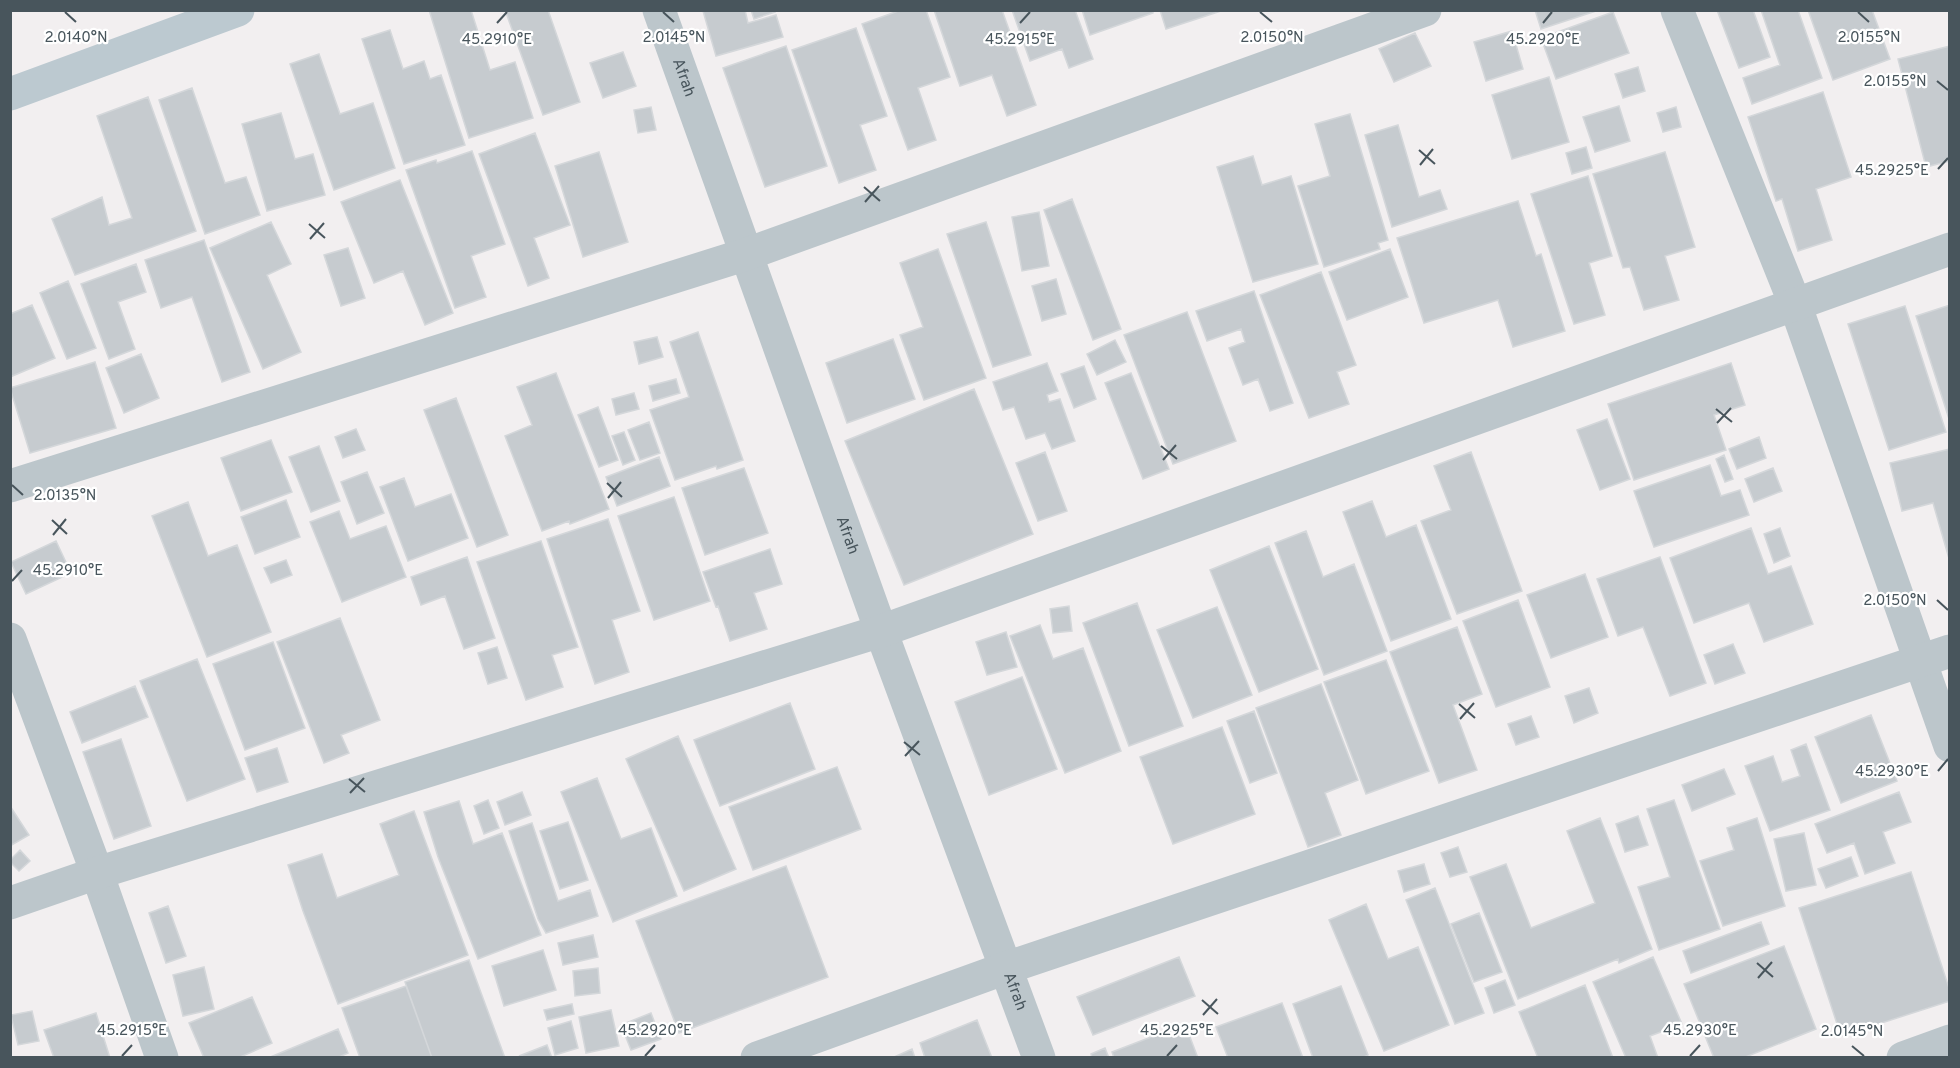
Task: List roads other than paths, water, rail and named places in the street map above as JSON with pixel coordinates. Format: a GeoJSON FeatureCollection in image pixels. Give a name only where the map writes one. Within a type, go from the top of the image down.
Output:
{"type":"FeatureCollection","features":[{"type":"Feature","properties":{"kind":"main road"},"geometry":{"type":"LineString","coordinates":[[10,94],[238,10]]}},
{"type":"Feature","properties":{"kind":"street","name":"Afrah"},"geometry":{"type":"LineString","coordinates":[[659,10],[881,631],[1039,1058]]}},
{"type":"Feature","properties":{"kind":"street"},"geometry":{"type":"LineString","coordinates":[[10,486],[747,255],[1425,10]]}},
{"type":"Feature","properties":{"kind":"street"},"geometry":{"type":"LineString","coordinates":[[1677,10],[1795,304],[1950,746]]}},
{"type":"Feature","properties":{"kind":"street"},"geometry":{"type":"LineString","coordinates":[[10,903],[97,873],[881,631],[1950,249]]}},
{"type":"Feature","properties":{"kind":"street"},"geometry":{"type":"LineString","coordinates":[[10,639],[97,873],[162,1058]]}},
{"type":"Feature","properties":{"kind":"street"},"geometry":{"type":"LineString","coordinates":[[757,1058],[1006,968],[1950,651]]}},
{"type":"Feature","properties":{"kind":"street"},"geometry":{"type":"LineString","coordinates":[[1903,1058],[1950,1041]]}}]}
